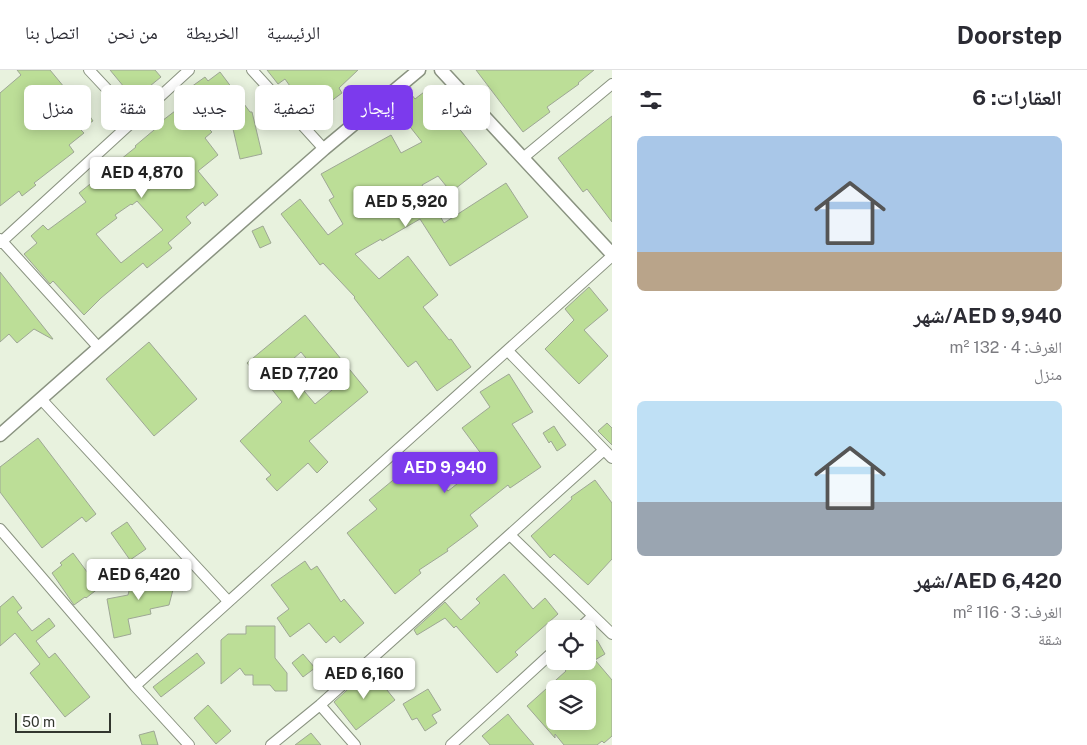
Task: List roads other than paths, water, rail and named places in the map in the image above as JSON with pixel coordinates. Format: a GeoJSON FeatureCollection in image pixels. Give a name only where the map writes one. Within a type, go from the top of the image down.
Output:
{"type":"FeatureCollection","features":[{"type":"Feature","properties":{"kind":"street"},"geometry":{"type":"LineString","coordinates":[[89,70],[103,85]]}},
{"type":"Feature","properties":{"kind":"street"},"geometry":{"type":"LineString","coordinates":[[164,93],[189,70]]}},
{"type":"Feature","properties":{"kind":"street"},"geometry":{"type":"LineString","coordinates":[[252,70],[324,149]]}},
{"type":"Feature","properties":{"kind":"street"},"geometry":{"type":"LineString","coordinates":[[0,435],[324,149],[419,70]]}},
{"type":"Feature","properties":{"kind":"street"},"geometry":{"type":"LineString","coordinates":[[135,686],[228,600],[508,352],[612,255],[441,70]]}},
{"type":"Feature","properties":{"kind":"street"},"geometry":{"type":"LineString","coordinates":[[523,158],[612,84]]}},
{"type":"Feature","properties":{"kind":"street"},"geometry":{"type":"LineString","coordinates":[[99,348],[1,241],[123,130]]}},
{"type":"Feature","properties":{"kind":"street"},"geometry":{"type":"LineString","coordinates":[[508,352],[612,458]]}},
{"type":"Feature","properties":{"kind":"street"},"geometry":{"type":"LineString","coordinates":[[41,399],[228,600]]}},
{"type":"Feature","properties":{"kind":"street"},"geometry":{"type":"LineString","coordinates":[[271,745],[320,705],[604,450]]}},
{"type":"Feature","properties":{"kind":"street"},"geometry":{"type":"LineString","coordinates":[[0,528],[135,686],[189,745]]}},
{"type":"Feature","properties":{"kind":"street"},"geometry":{"type":"LineString","coordinates":[[510,535],[612,634]]}},
{"type":"Feature","properties":{"kind":"street"},"geometry":{"type":"LineString","coordinates":[[589,620],[593,616]]}},
{"type":"Feature","properties":{"kind":"street"},"geometry":{"type":"LineString","coordinates":[[450,745],[546,658]]}},
{"type":"Feature","properties":{"kind":"street"},"geometry":{"type":"LineString","coordinates":[[320,705],[355,745]]}}]}
